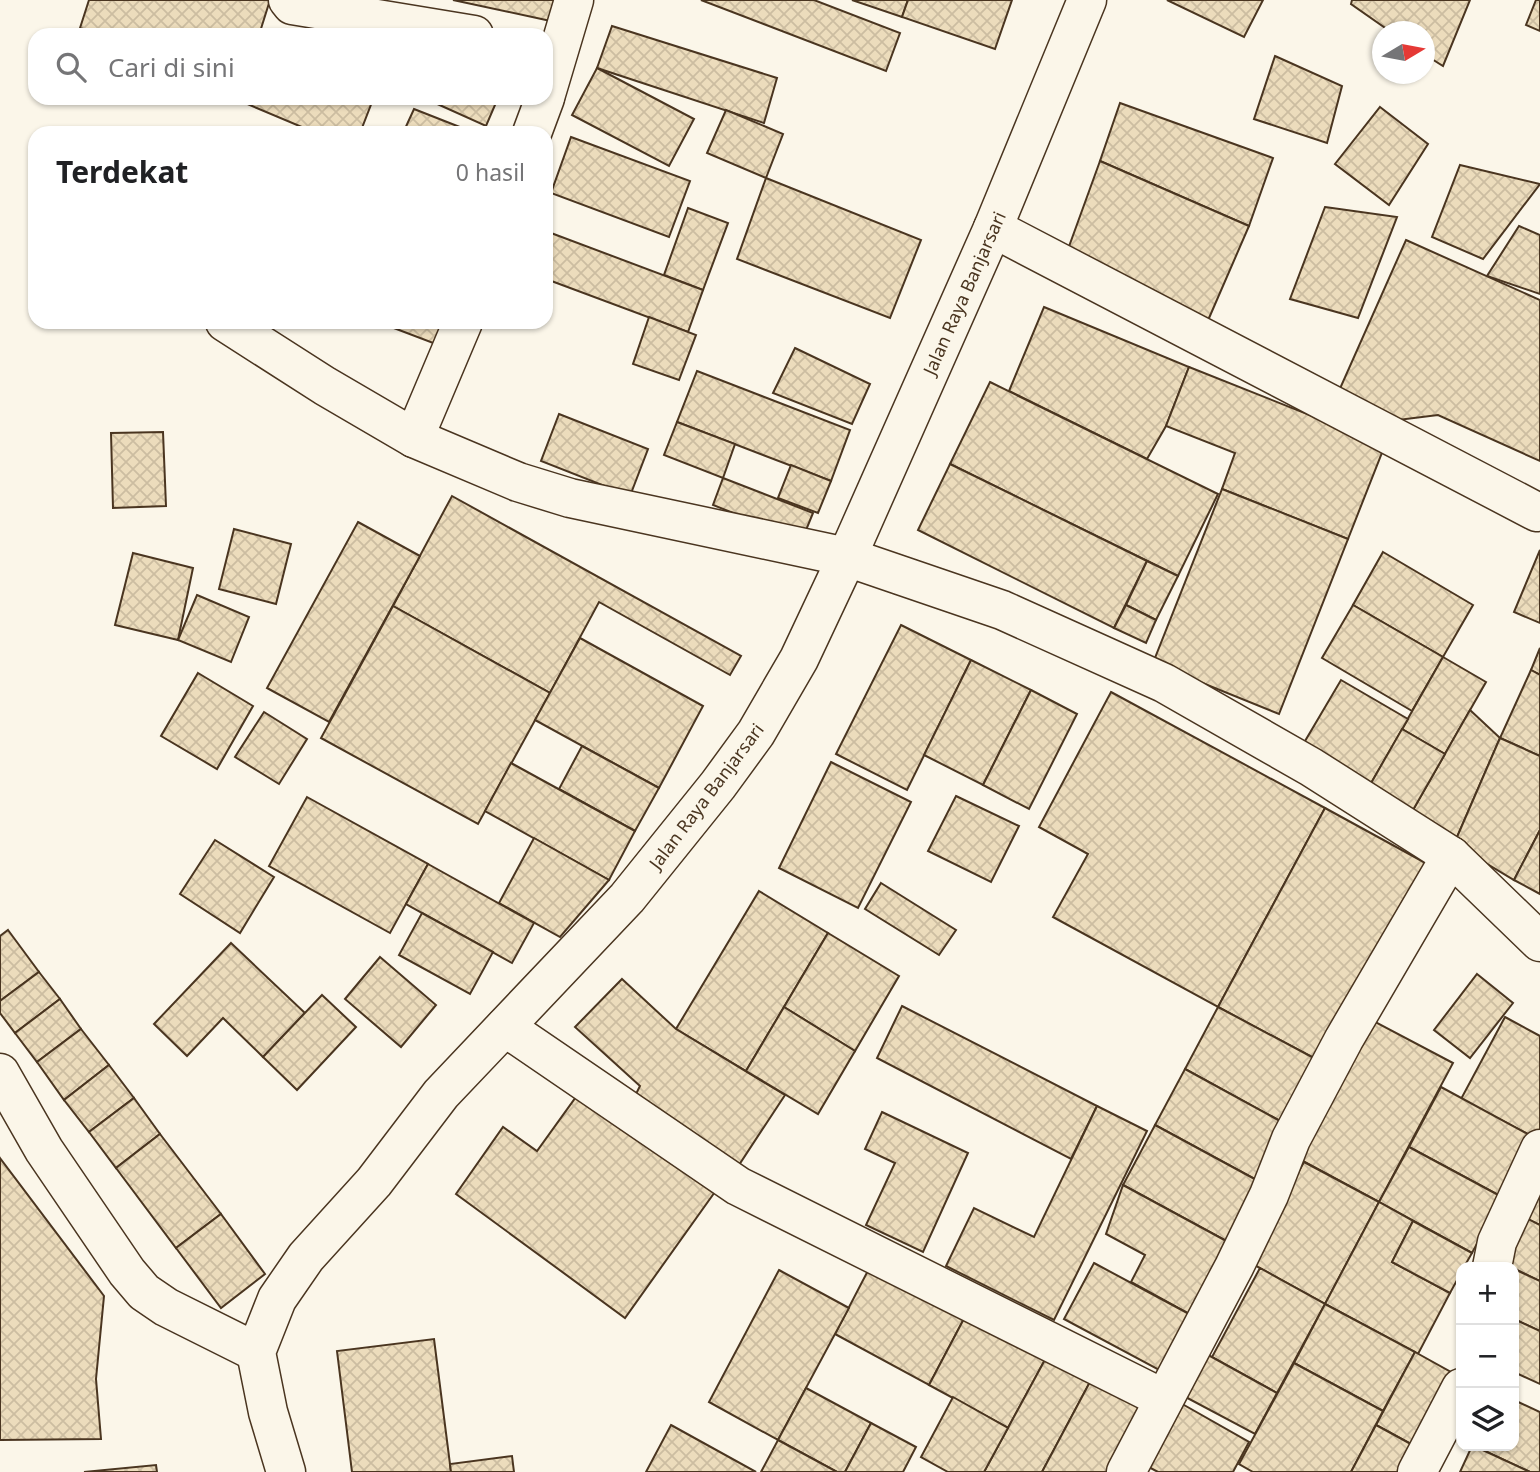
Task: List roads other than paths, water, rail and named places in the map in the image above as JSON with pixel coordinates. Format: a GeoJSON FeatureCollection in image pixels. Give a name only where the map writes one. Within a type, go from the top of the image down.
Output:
{"type":"FeatureCollection","features":[{"type":"Feature","properties":{"kind":"main road"},"geometry":{"type":"LineString","coordinates":[[288,0],[292,5],[432,28]]}},
{"type":"Feature","properties":{"kind":"main road"},"geometry":{"type":"LineString","coordinates":[[553,48],[574,0]]}},
{"type":"Feature","properties":{"kind":"main road","name":"Jalan Raya Banjarsari"},"geometry":{"type":"LineString","coordinates":[[256,1352],[277,1298],[306,1257],[374,1182],[441,1094],[627,898],[756,733],[799,659],[847,558],[993,228],[1087,0]]}},
{"type":"Feature","properties":{"kind":"main road"},"geometry":{"type":"LineString","coordinates":[[535,126],[542,105]]}},
{"type":"Feature","properties":{"kind":"main road"},"geometry":{"type":"LineString","coordinates":[[993,228],[1537,512]]}},
{"type":"Feature","properties":{"kind":"main road"},"geometry":{"type":"LineString","coordinates":[[236,329],[325,386],[414,438],[518,482],[570,498],[847,558],[1002,610],[1164,683],[1311,767],[1451,856],[1540,942]]}},
{"type":"Feature","properties":{"kind":"main road"},"geometry":{"type":"LineString","coordinates":[[414,438],[460,329]]}},
{"type":"Feature","properties":{"kind":"main road"},"geometry":{"type":"LineString","coordinates":[[1126,1472],[1234,1267],[1269,1195],[1291,1139],[1326,1072],[1451,856]]}},
{"type":"Feature","properties":{"kind":"main road"},"geometry":{"type":"LineString","coordinates":[[505,1027],[738,1186],[1164,1399]]}},
{"type":"Feature","properties":{"kind":"main road"},"geometry":{"type":"LineString","coordinates":[[0,1073],[44,1150],[127,1272],[145,1292],[166,1307],[256,1352],[268,1412],[286,1472]]}},
{"type":"Feature","properties":{"kind":"main road"},"geometry":{"type":"LineString","coordinates":[[1493,1262],[1497,1242],[1540,1149]]}},
{"type":"Feature","properties":{"kind":"main road"},"geometry":{"type":"LineString","coordinates":[[1417,1472],[1456,1398]]}}]}
